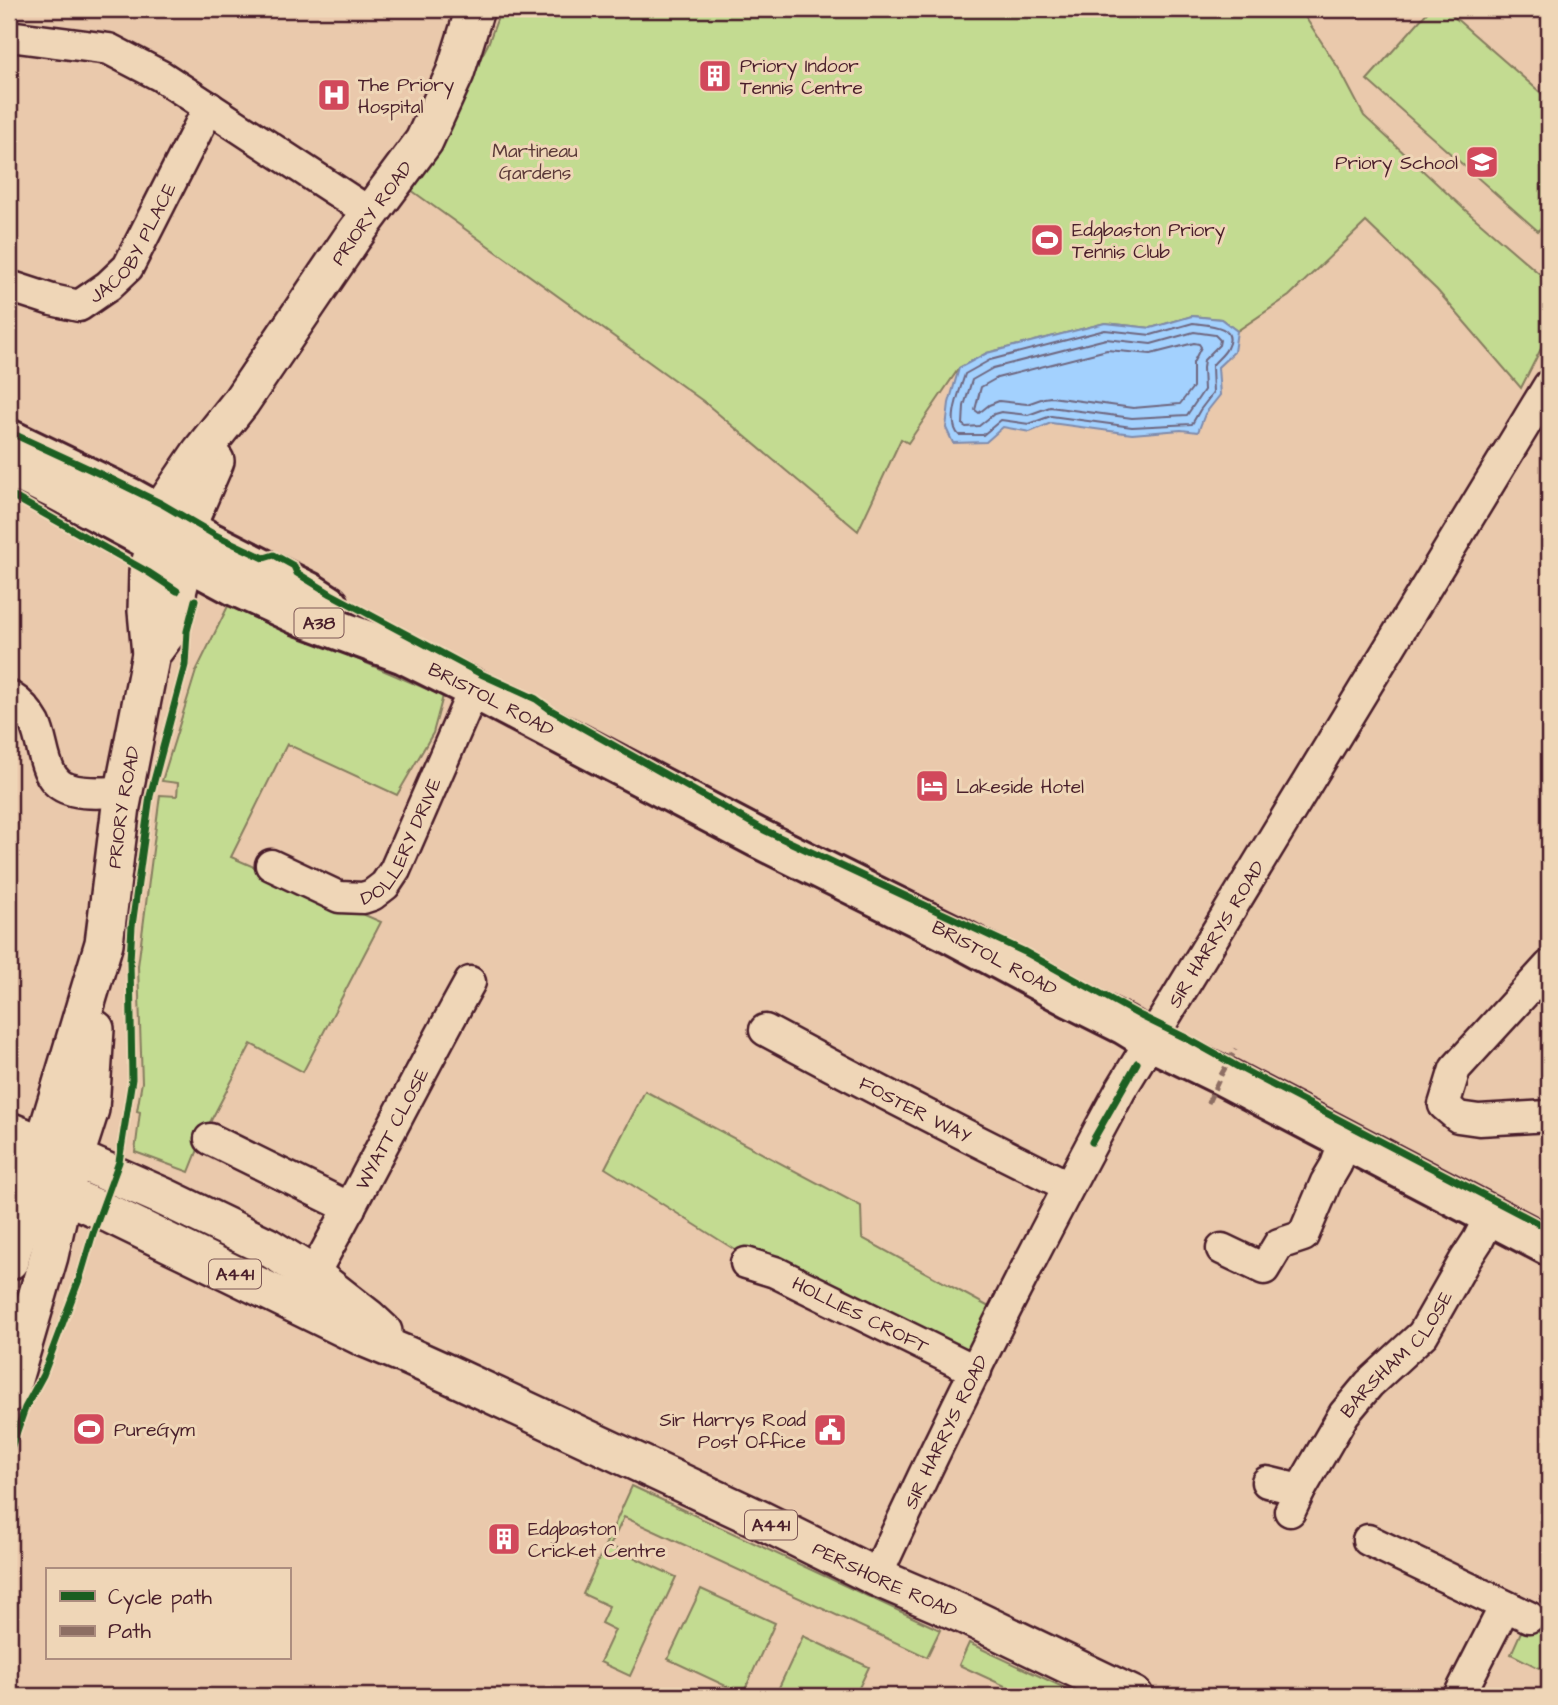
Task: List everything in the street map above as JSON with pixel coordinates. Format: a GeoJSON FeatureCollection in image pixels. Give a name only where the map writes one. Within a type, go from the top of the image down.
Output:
{"type":"FeatureCollection","features":[{"type":"Feature","properties":{"kind":"highway","name":"BRISTOL ROAD"},"geometry":{"type":"LineString","coordinates":[[9,439],[173,537],[236,587],[298,615],[404,654],[474,689],[1125,1025],[1144,1052],[1221,1075],[1549,1246]]}},
{"type":"Feature","properties":{"kind":"highway","name":"BRISTOL ROAD"},"geometry":{"type":"LineString","coordinates":[[9,467],[56,490],[173,537]]}},
{"type":"Feature","properties":{"kind":"main road","name":"PRIORY ROAD"},"geometry":{"type":"LineString","coordinates":[[35,1181],[59,1152],[59,1097],[104,943],[124,792],[151,654],[147,611],[148,572],[192,513],[240,403],[370,213],[424,141],[455,73],[475,9]]}},
{"type":"Feature","properties":{"kind":"main road","name":"PERSHORE ROAD"},"geometry":{"type":"LineString","coordinates":[[9,1131],[164,1197],[268,1247],[313,1275],[368,1318],[406,1355]]}},
{"type":"Feature","properties":{"kind":"main road","name":"PERSHORE ROAD"},"geometry":{"type":"LineString","coordinates":[[35,1181],[112,1215],[365,1338],[1135,1696]]}},
{"type":"Feature","properties":{"kind":"main road"},"geometry":{"type":"LineString","coordinates":[[9,1261],[35,1181]]}},
{"type":"Feature","properties":{"kind":"main road"},"geometry":{"type":"LineString","coordinates":[[9,1393],[49,1256],[35,1181]]}},
{"type":"Feature","properties":{"kind":"street"},"geometry":{"type":"LineString","coordinates":[[9,36],[109,49],[162,76],[370,213]]}},
{"type":"Feature","properties":{"kind":"street","name":"JACOBY PLACE"},"geometry":{"type":"LineString","coordinates":[[9,286],[79,306],[108,286],[128,267],[209,107]]}},
{"type":"Feature","properties":{"kind":"street","name":"SIR HARRYS ROAD"},"geometry":{"type":"LineString","coordinates":[[876,1577],[1002,1314],[1068,1186],[1144,1052],[1549,385]]}},
{"type":"Feature","properties":{"kind":"street","name":"DOLLERY DRIVE"},"geometry":{"type":"LineString","coordinates":[[271,865],[339,897],[363,898],[385,885],[395,870],[474,689]]}},
{"type":"Feature","properties":{"kind":"street"},"geometry":{"type":"LineString","coordinates":[[9,696],[16,700],[35,723],[49,771],[56,782],[68,789],[81,791],[124,792]]}},
{"type":"Feature","properties":{"kind":"street"},"geometry":{"type":"LineString","coordinates":[[1549,966],[1455,1069],[1444,1105],[1458,1116],[1479,1120],[1549,1116]]}},
{"type":"Feature","properties":{"kind":"street","name":"WYATT CLOSE"},"geometry":{"type":"LineString","coordinates":[[313,1275],[470,982]]}},
{"type":"Feature","properties":{"kind":"street","name":"FOSTER WAY"},"geometry":{"type":"LineString","coordinates":[[765,1030],[843,1073],[1068,1186]]}},
{"type":"Feature","properties":{"kind":"street"},"geometry":{"type":"LineString","coordinates":[[211,1139],[350,1208]]}},
{"type":"Feature","properties":{"kind":"street"},"geometry":{"type":"LineString","coordinates":[[1222,1249],[1264,1269],[1279,1244],[1303,1236],[1345,1140]]}},
{"type":"Feature","properties":{"kind":"street","name":"BARSHAM CLOSE"},"geometry":{"type":"LineString","coordinates":[[1267,1482],[1295,1501],[1344,1414],[1369,1384],[1423,1334],[1490,1216]]}},
{"type":"Feature","properties":{"kind":"street","name":"HOLLIES CROFT"},"geometry":{"type":"LineString","coordinates":[[746,1263],[775,1272],[976,1371]]}},
{"type":"Feature","properties":{"kind":"street"},"geometry":{"type":"LineString","coordinates":[[1368,1540],[1517,1612],[1459,1696]]}},
{"type":"Feature","properties":{"kind":"green space","name":"Edgbaston Priory Tennis Club"},"geometry":{"type":"Polygon","coordinates":[[[501,9],[1300,9],[1341,72],[1364,116],[1463,208],[1549,282],[1549,333],[1521,388],[1437,290],[1366,222],[1289,296],[1237,331],[1221,319],[1192,316],[1151,328],[1105,323],[987,353],[959,368],[908,443],[901,439],[858,531],[703,401],[411,190],[488,44],[501,9]]]}},
{"type":"Feature","properties":{"kind":"green space"},"geometry":{"type":"Polygon","coordinates":[[[1430,9],[1445,9],[1549,100],[1549,218],[1538,231],[1367,80],[1430,9]]]}},
{"type":"Feature","properties":{"kind":"green space"},"geometry":{"type":"Polygon","coordinates":[[[229,604],[443,696],[433,733],[397,795],[287,744],[231,857],[381,922],[303,1072],[251,1044],[205,1132],[189,1172],[135,1152],[142,1082],[138,966],[160,795],[177,796],[178,783],[162,781],[196,671],[229,604]]]}},
{"type":"Feature","properties":{"kind":"green space"},"geometry":{"type":"Polygon","coordinates":[[[645,1091],[861,1206],[862,1238],[991,1308],[965,1366],[748,1258],[605,1168],[645,1091]]]}},
{"type":"Feature","properties":{"kind":"green space"},"geometry":{"type":"Polygon","coordinates":[[[632,1486],[940,1630],[927,1657],[624,1517],[610,1546],[676,1577],[630,1676],[600,1662],[615,1630],[601,1623],[609,1606],[583,1594],[632,1486]]]}},
{"type":"Feature","properties":{"kind":"green space"},"geometry":{"type":"Polygon","coordinates":[[[701,1589],[775,1623],[743,1694],[668,1659],[701,1589]]]}},
{"type":"Feature","properties":{"kind":"green space"},"geometry":{"type":"Polygon","coordinates":[[[1524,1625],[1549,1637],[1548,1666],[1539,1668],[1511,1654],[1524,1625]]]}},
{"type":"Feature","properties":{"kind":"green space"},"geometry":{"type":"Polygon","coordinates":[[[803,1636],[869,1667],[855,1696],[775,1696],[803,1636]]]}},
{"type":"Feature","properties":{"kind":"green space"},"geometry":{"type":"Polygon","coordinates":[[[969,1643],[1082,1696],[1000,1696],[1005,1686],[959,1665],[969,1643]]]}},
{"type":"Feature","properties":{"kind":"water"},"geometry":{"type":"Polygon","coordinates":[[[1192,316],[1221,319],[1237,331],[1234,352],[1218,367],[1220,395],[1205,414],[1198,432],[1181,430],[1132,434],[1051,423],[1030,432],[1003,427],[986,442],[953,443],[946,428],[949,403],[959,368],[987,353],[1105,323],[1151,328],[1192,316]]]}},
{"type":"Feature","properties":{"kind":"marked path"},"geometry":{"type":"LineString","coordinates":[[1208,1103],[1236,1049]]}},
{"type":"Feature","properties":{"kind":"cycle path"},"geometry":{"type":"LineString","coordinates":[[9,432],[162,504],[215,535],[264,558],[274,555],[294,566],[297,573],[331,594],[481,674],[536,699],[764,830],[1025,952],[1141,1016],[1549,1229]]}},
{"type":"Feature","properties":{"kind":"cycle path"},"geometry":{"type":"LineString","coordinates":[[9,494],[177,591]]}},
{"type":"Feature","properties":{"kind":"cycle path"},"geometry":{"type":"LineString","coordinates":[[9,1454],[25,1408],[43,1375],[80,1277],[119,1162],[132,1079],[132,926],[150,796],[185,665],[187,631],[195,600]]}},
{"type":"Feature","properties":{"kind":"cycle path"},"geometry":{"type":"LineString","coordinates":[[1092,1142],[1137,1063]]}},
{"type":"Feature","properties":{"kind":"place","name":"Priory Indoor Tennis Centre"},"geometry":{"type":"Point","coordinates":[715,76]}},
{"type":"Feature","properties":{"kind":"place","name":"The Priory Hospital"},"geometry":{"type":"Point","coordinates":[334,95]}},
{"type":"Feature","properties":{"kind":"place","name":"Priory School"},"geometry":{"type":"Point","coordinates":[1482,162]}},
{"type":"Feature","properties":{"kind":"place","name":"Edgbaston Priory Tennis Club"},"geometry":{"type":"Point","coordinates":[1047,240]}},
{"type":"Feature","properties":{"kind":"place","name":"Lakeside Hotel"},"geometry":{"type":"Point","coordinates":[932,786]}},
{"type":"Feature","properties":{"kind":"place","name":"PureGym"},"geometry":{"type":"Point","coordinates":[89,1429]}},
{"type":"Feature","properties":{"kind":"place","name":"Sir Harrys Road Post Office"},"geometry":{"type":"Point","coordinates":[830,1430]}},
{"type":"Feature","properties":{"kind":"place","name":"Edgbaston Cricket Centre"},"geometry":{"type":"Point","coordinates":[504,1539]}},
{"type":"Feature","properties":{"kind":"park label","name":"Martineau Gardens"},"geometry":{"type":"Point","coordinates":[535,161]}}]}
